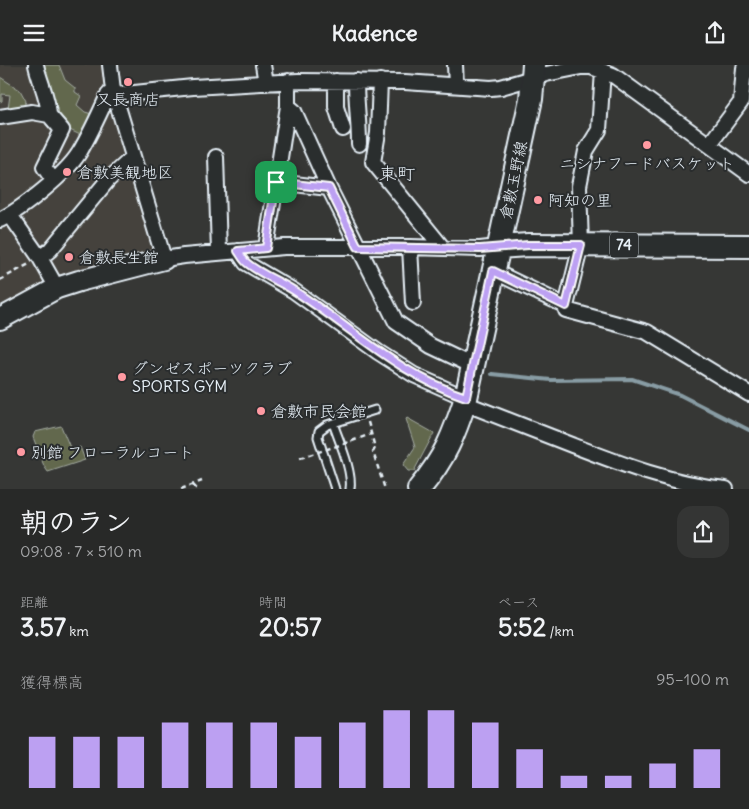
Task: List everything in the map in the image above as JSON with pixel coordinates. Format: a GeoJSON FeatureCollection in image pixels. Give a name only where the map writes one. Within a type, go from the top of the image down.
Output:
{"type":"FeatureCollection","features":[{"type":"Feature","properties":{"kind":"main road","name":"倉敷玉野線"},"geometry":{"type":"LineString","coordinates":[[419,489],[441,460],[456,430],[465,400],[531,99],[534,71]]}},
{"type":"Feature","properties":{"kind":"main road","name":"74"},"geometry":{"type":"LineString","coordinates":[[498,247],[528,245],[749,246]]}},
{"type":"Feature","properties":{"kind":"street"},"geometry":{"type":"LineString","coordinates":[[36,65],[38,77],[48,101],[49,115],[62,130],[44,167],[53,180]]}},
{"type":"Feature","properties":{"kind":"street"},"geometry":{"type":"LineString","coordinates":[[110,65],[114,93],[164,259]]}},
{"type":"Feature","properties":{"kind":"street"},"geometry":{"type":"LineString","coordinates":[[262,65],[266,83]]}},
{"type":"Feature","properties":{"kind":"street"},"geometry":{"type":"LineString","coordinates":[[454,65],[456,85]]}},
{"type":"Feature","properties":{"kind":"street"},"geometry":{"type":"LineString","coordinates":[[57,288],[40,258],[5,217],[67,168],[78,155],[108,95],[114,93],[288,81],[380,81],[491,88],[534,71],[591,67],[613,75],[749,174]]}},
{"type":"Feature","properties":{"kind":"street"},"geometry":{"type":"LineString","coordinates":[[709,145],[741,102],[743,67]]}},
{"type":"Feature","properties":{"kind":"street"},"geometry":{"type":"LineString","coordinates":[[603,71],[599,130],[586,151],[579,186],[581,245],[566,310],[647,331],[749,394]]}},
{"type":"Feature","properties":{"kind":"street"},"geometry":{"type":"LineString","coordinates":[[266,248],[288,106],[288,81]]}},
{"type":"Feature","properties":{"kind":"street"},"geometry":{"type":"LineString","coordinates":[[336,81],[336,107],[343,129]]}},
{"type":"Feature","properties":{"kind":"street"},"geometry":{"type":"LineString","coordinates":[[356,81],[359,144]]}},
{"type":"Feature","properties":{"kind":"street"},"geometry":{"type":"LineString","coordinates":[[380,81],[378,133],[373,162],[442,247]]}},
{"type":"Feature","properties":{"kind":"street"},"geometry":{"type":"LineString","coordinates":[[288,106],[294,111],[329,188],[396,322],[431,346],[473,366]]}},
{"type":"Feature","properties":{"kind":"street"},"geometry":{"type":"LineString","coordinates":[[0,117],[32,112],[49,115]]}},
{"type":"Feature","properties":{"kind":"street"},"geometry":{"type":"LineString","coordinates":[[40,258],[50,250],[108,180],[133,157]]}},
{"type":"Feature","properties":{"kind":"street"},"geometry":{"type":"LineString","coordinates":[[216,157],[219,253]]}},
{"type":"Feature","properties":{"kind":"street"},"geometry":{"type":"LineString","coordinates":[[276,182],[329,188]]}},
{"type":"Feature","properties":{"kind":"street"},"geometry":{"type":"LineString","coordinates":[[410,247],[413,303]]}},
{"type":"Feature","properties":{"kind":"street"},"geometry":{"type":"LineString","coordinates":[[0,319],[57,288],[164,259],[266,248],[442,247],[480,249],[498,247]]}},
{"type":"Feature","properties":{"kind":"street"},"geometry":{"type":"LineString","coordinates":[[238,251],[246,263],[294,291],[378,352],[414,375],[465,400],[604,457],[687,483],[726,489]]}},
{"type":"Feature","properties":{"kind":"street"},"geometry":{"type":"LineString","coordinates":[[493,271],[566,306]]}},
{"type":"Feature","properties":{"kind":"lane"},"geometry":{"type":"LineString","coordinates":[[335,489],[318,437],[319,431],[333,423],[375,410]]}},
{"type":"Feature","properties":{"kind":"lane"},"geometry":{"type":"LineString","coordinates":[[333,423],[348,467],[350,489]]}},
{"type":"Feature","properties":{"kind":"path"},"geometry":{"type":"LineString","coordinates":[[0,280],[40,258]]}},
{"type":"Feature","properties":{"kind":"path"},"geometry":{"type":"LineString","coordinates":[[368,423],[375,448],[373,452],[385,489]]}},
{"type":"Feature","properties":{"kind":"path"},"geometry":{"type":"LineString","coordinates":[[300,458],[371,434]]}},
{"type":"Feature","properties":{"kind":"path"},"geometry":{"type":"LineString","coordinates":[[181,489],[202,481]]}},
{"type":"Feature","properties":{"kind":"path"},"geometry":{"type":"LineString","coordinates":[[193,485],[196,489]]}},
{"type":"Feature","properties":{"kind":"shaded area","name":"倉敷美観地区"},"geometry":{"type":"Polygon","coordinates":[[[0,65],[106,65],[158,255],[0,316],[0,65]]]}},
{"type":"Feature","properties":{"kind":"green space"},"geometry":{"type":"Polygon","coordinates":[[[37,65],[59,65],[65,80],[81,96],[77,105],[85,112],[92,114],[84,136],[63,125],[56,117],[47,99],[37,65]]]}},
{"type":"Feature","properties":{"kind":"green space"},"geometry":{"type":"Polygon","coordinates":[[[0,77],[20,90],[26,101],[23,108],[15,111],[8,109],[10,95],[2,94],[2,101],[0,102],[0,77]]]}},
{"type":"Feature","properties":{"kind":"green space"},"geometry":{"type":"Polygon","coordinates":[[[407,418],[434,433],[414,471],[408,471],[403,465],[415,447],[407,418]]]}},
{"type":"Feature","properties":{"kind":"green space"},"geometry":{"type":"Polygon","coordinates":[[[61,426],[71,450],[80,447],[85,460],[48,472],[33,437],[35,432],[61,426]]]}},
{"type":"Feature","properties":{"kind":"waterway"},"geometry":{"type":"LineString","coordinates":[[492,374],[551,380],[632,379],[680,395],[749,430]]}},
{"type":"Feature","properties":{"kind":"place","name":"又長商店"},"geometry":{"type":"Point","coordinates":[128,82]}},
{"type":"Feature","properties":{"kind":"place","name":"ニシナフードバスケット"},"geometry":{"type":"Point","coordinates":[647,145]}},
{"type":"Feature","properties":{"kind":"place","name":"倉敷美観地区"},"geometry":{"type":"Point","coordinates":[67,172]}},
{"type":"Feature","properties":{"kind":"place","name":"阿知の里"},"geometry":{"type":"Point","coordinates":[538,200]}},
{"type":"Feature","properties":{"kind":"place","name":"倉敷長生館"},"geometry":{"type":"Point","coordinates":[69,257]}},
{"type":"Feature","properties":{"kind":"place","name":"グンゼスポーツクラブ SPORTS GYM"},"geometry":{"type":"Point","coordinates":[122,377]}},
{"type":"Feature","properties":{"kind":"place","name":"倉敷市民会館"},"geometry":{"type":"Point","coordinates":[261,411]}},
{"type":"Feature","properties":{"kind":"place","name":"別館 フローラルコート"},"geometry":{"type":"Point","coordinates":[21,452]}},
{"type":"Feature","properties":{"kind":"district","name":"東町"},"geometry":{"type":"Point","coordinates":[397,174]}},
{"type":"Feature","properties":{"kind":"route"},"geometry":{"type":"LineString","coordinates":[[276,182],[329,188],[358,247],[480,249],[528,245],[581,245],[566,306],[493,271],[466,397],[452,392],[414,375],[378,352],[294,291],[246,263],[238,251],[266,248],[276,182]]}}]}
